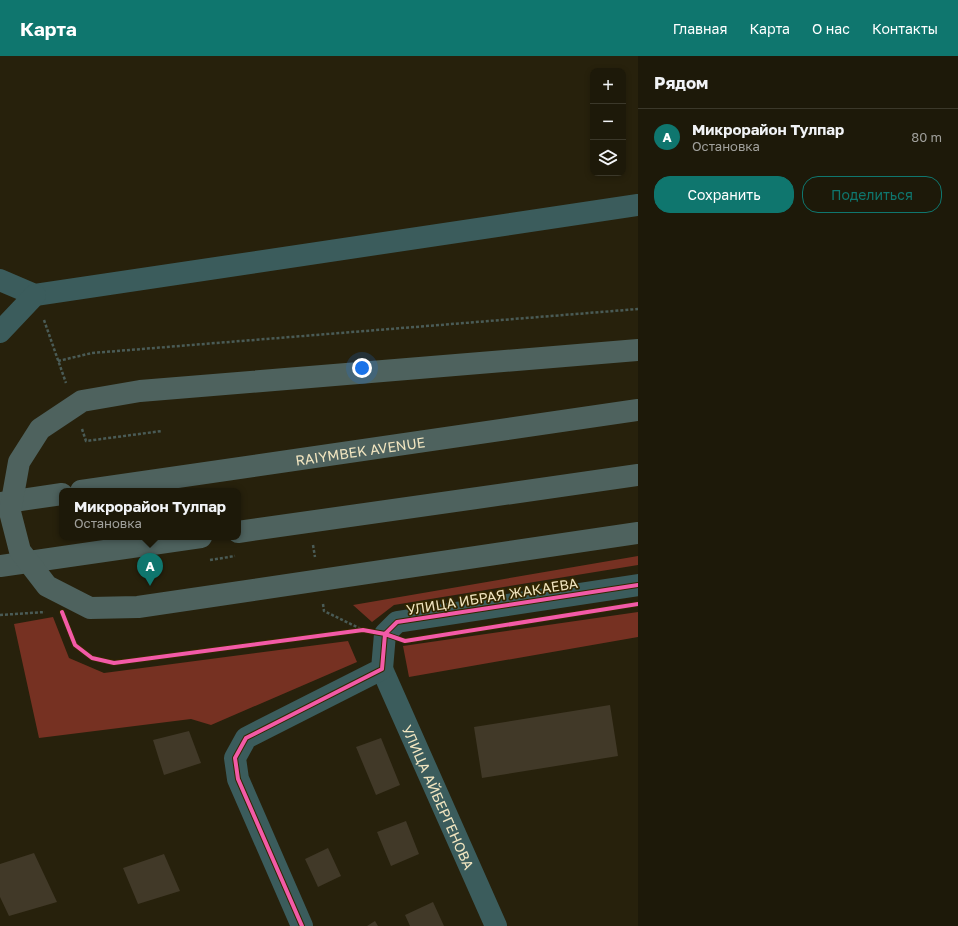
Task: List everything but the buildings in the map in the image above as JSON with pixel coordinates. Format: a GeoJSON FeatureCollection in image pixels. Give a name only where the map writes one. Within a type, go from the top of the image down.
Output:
{"type":"FeatureCollection","features":[{"type":"Feature","properties":{"kind":"highway"},"geometry":{"type":"LineString","coordinates":[[638,350],[140,391],[82,401],[40,429],[19,462],[10,512],[20,551],[47,586],[90,608],[138,607],[638,533]]}},
{"type":"Feature","properties":{"kind":"highway","name":"RAIYMBEK AVENUE"},"geometry":{"type":"LineString","coordinates":[[102,488],[638,410]]}},
{"type":"Feature","properties":{"kind":"highway"},"geometry":{"type":"LineString","coordinates":[[241,532],[638,475]]}},
{"type":"Feature","properties":{"kind":"highway"},"geometry":{"type":"LineString","coordinates":[[0,503],[59,494]]}},
{"type":"Feature","properties":{"kind":"highway"},"geometry":{"type":"LineString","coordinates":[[0,566],[181,540]]}},
{"type":"Feature","properties":{"kind":"street"},"geometry":{"type":"LineString","coordinates":[[0,280],[35,295],[638,205]]}},
{"type":"Feature","properties":{"kind":"street"},"geometry":{"type":"LineString","coordinates":[[0,332],[35,295]]}},
{"type":"Feature","properties":{"kind":"street","name":"УЛИЦА ИБРАЯ ЖАКАЕВА"},"geometry":{"type":"LineString","coordinates":[[385,634],[397,622],[638,585]]}},
{"type":"Feature","properties":{"kind":"street"},"geometry":{"type":"LineString","coordinates":[[302,926],[238,779],[235,758],[246,738],[382,669],[385,634]]}},
{"type":"Feature","properties":{"kind":"street","name":"УЛИЦА АЙБЕРГЕНОВА"},"geometry":{"type":"LineString","coordinates":[[382,669],[496,926]]}},
{"type":"Feature","properties":{"kind":"path"},"geometry":{"type":"LineString","coordinates":[[35,295],[68,390]]}},
{"type":"Feature","properties":{"kind":"path"},"geometry":{"type":"LineString","coordinates":[[58,361],[92,353],[638,309]]}},
{"type":"Feature","properties":{"kind":"path"},"geometry":{"type":"LineString","coordinates":[[81,426],[86,441],[162,431]]}},
{"type":"Feature","properties":{"kind":"path"},"geometry":{"type":"LineString","coordinates":[[0,615],[47,612]]}},
{"type":"Feature","properties":{"kind":"path"},"geometry":{"type":"LineString","coordinates":[[355,631],[363,630],[385,634]]}},
{"type":"Feature","properties":{"kind":"shaded area"},"geometry":{"type":"Polygon","coordinates":[[[638,556],[638,565],[394,605],[372,622],[353,605],[638,556]]]}},
{"type":"Feature","properties":{"kind":"shaded area"},"geometry":{"type":"Polygon","coordinates":[[[638,612],[638,637],[409,677],[403,646],[638,612]]]}},
{"type":"Feature","properties":{"kind":"shaded area"},"geometry":{"type":"Polygon","coordinates":[[[53,617],[69,658],[104,673],[348,641],[357,662],[211,725],[191,719],[39,738],[14,624],[53,617]]]}},
{"type":"Feature","properties":{"kind":"cycle path"},"geometry":{"type":"LineString","coordinates":[[302,926],[238,779],[235,758],[246,738],[382,669],[385,634],[397,622],[638,585]]}},
{"type":"Feature","properties":{"kind":"cycle path"},"geometry":{"type":"LineString","coordinates":[[62,612],[75,645],[92,658],[114,663],[363,630],[385,634],[405,641],[638,604]]}},
{"type":"Feature","properties":{"kind":"place","name":"Микрорайон Тулпар"},"geometry":{"type":"Point","coordinates":[150,586]}}]}
